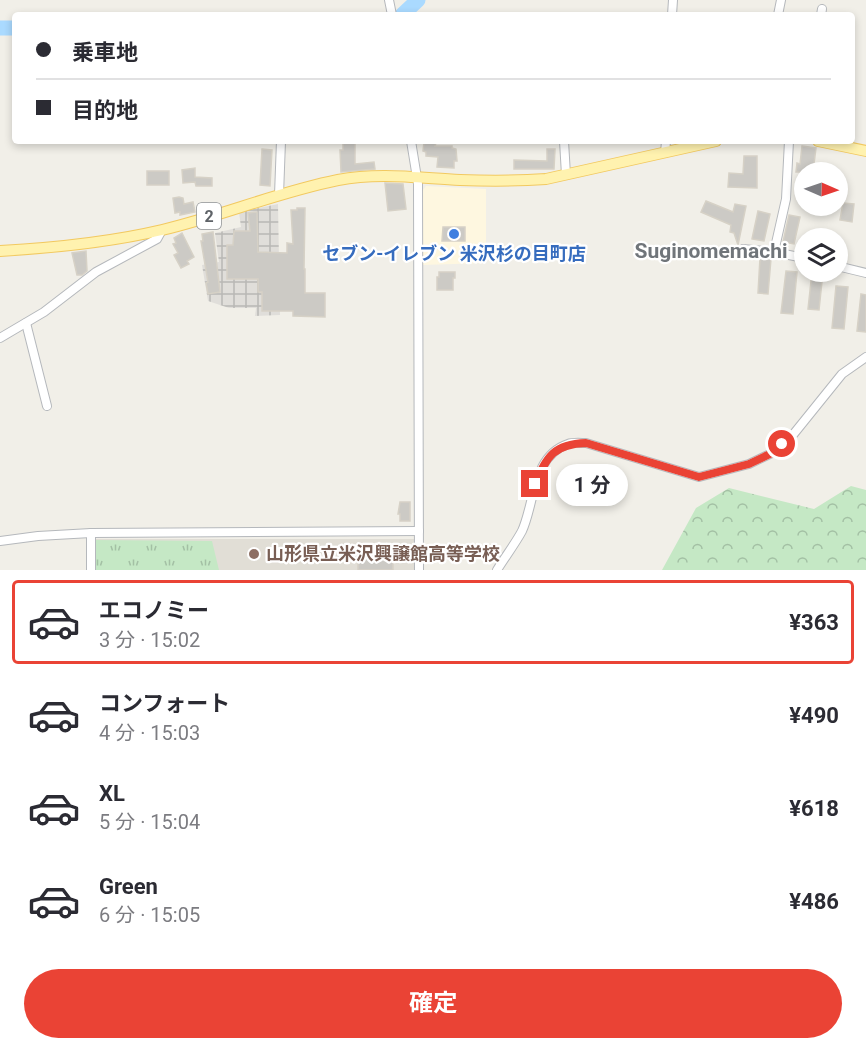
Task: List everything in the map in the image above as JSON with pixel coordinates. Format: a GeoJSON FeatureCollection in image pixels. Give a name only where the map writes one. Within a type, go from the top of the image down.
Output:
{"type":"FeatureCollection","features":[{"type":"Feature","properties":{"kind":"main road","name":"2"},"geometry":{"type":"LineString","coordinates":[[0,251],[103,240],[162,230],[338,180],[375,176],[417,176],[459,180],[524,180],[566,175],[703,144]]}},
{"type":"Feature","properties":{"kind":"main road"},"geometry":{"type":"LineString","coordinates":[[831,144],[866,152]]}},
{"type":"Feature","properties":{"kind":"street"},"geometry":{"type":"LineString","coordinates":[[279,195],[281,144]]}},
{"type":"Feature","properties":{"kind":"street"},"geometry":{"type":"LineString","coordinates":[[412,144],[417,176],[420,333],[419,570]]}},
{"type":"Feature","properties":{"kind":"street"},"geometry":{"type":"LineString","coordinates":[[564,144],[566,175]]}},
{"type":"Feature","properties":{"kind":"street"},"geometry":{"type":"LineString","coordinates":[[665,153],[666,144]]}},
{"type":"Feature","properties":{"kind":"street"},"geometry":{"type":"LineString","coordinates":[[774,252],[786,199],[789,144]]}},
{"type":"Feature","properties":{"kind":"street"},"geometry":{"type":"LineString","coordinates":[[0,338],[44,312],[96,272],[156,238],[162,230]]}},
{"type":"Feature","properties":{"kind":"street"},"geometry":{"type":"LineString","coordinates":[[743,249],[794,256]]}},
{"type":"Feature","properties":{"kind":"street"},"geometry":{"type":"LineString","coordinates":[[848,269],[866,273]]}},
{"type":"Feature","properties":{"kind":"street"},"geometry":{"type":"LineString","coordinates":[[26,323],[47,406]]}},
{"type":"Feature","properties":{"kind":"street"},"geometry":{"type":"LineString","coordinates":[[496,570],[522,530],[535,484],[544,464],[556,450],[569,443],[586,443],[699,477],[749,464],[772,453],[792,436],[842,374],[866,357]]}},
{"type":"Feature","properties":{"kind":"street"},"geometry":{"type":"LineString","coordinates":[[0,541],[91,533],[419,531]]}},
{"type":"Feature","properties":{"kind":"street"},"geometry":{"type":"LineString","coordinates":[[91,533],[91,570]]}},
{"type":"Feature","properties":{"kind":"shaded area"},"geometry":{"type":"Polygon","coordinates":[[[426,186],[486,189],[486,263],[422,265],[422,191],[426,186]]]}},
{"type":"Feature","properties":{"kind":"shaded area"},"geometry":{"type":"Polygon","coordinates":[[[278,204],[280,315],[255,316],[256,308],[229,308],[208,301],[202,265],[219,262],[215,233],[241,227],[239,212],[278,204]]]}},
{"type":"Feature","properties":{"kind":"shaded area","name":"山形県立米沢興譲館高等学校"},"geometry":{"type":"Polygon","coordinates":[[[94,539],[415,539],[415,570],[93,570],[94,539]]]}},
{"type":"Feature","properties":{"kind":"green space"},"geometry":{"type":"Polygon","coordinates":[[[851,486],[866,490],[866,570],[662,570],[696,508],[729,488],[814,509],[851,486]]]}},
{"type":"Feature","properties":{"kind":"green space"},"geometry":{"type":"Polygon","coordinates":[[[95,540],[212,541],[219,570],[95,570],[95,540]]]}},
{"type":"Feature","properties":{"kind":"building"},"geometry":{"type":"Polygon","coordinates":[[[343,144],[355,144],[355,164],[374,162],[375,169],[341,172],[340,150],[343,150],[343,144]]]}},
{"type":"Feature","properties":{"kind":"building"},"geometry":{"type":"Polygon","coordinates":[[[424,144],[452,146],[456,149],[457,161],[454,161],[454,168],[437,167],[438,157],[426,156],[426,152],[423,151],[424,144]]]}},
{"type":"Feature","properties":{"kind":"building"},"geometry":{"type":"Polygon","coordinates":[[[802,146],[816,148],[814,162],[800,162],[802,146]]]}},
{"type":"Feature","properties":{"kind":"building"},"geometry":{"type":"Polygon","coordinates":[[[262,149],[272,150],[270,186],[260,185],[262,149]]]}},
{"type":"Feature","properties":{"kind":"building"},"geometry":{"type":"Polygon","coordinates":[[[547,149],[555,149],[554,169],[514,169],[514,160],[547,161],[547,149]]]}},
{"type":"Feature","properties":{"kind":"building"},"geometry":{"type":"Polygon","coordinates":[[[744,156],[757,156],[757,188],[728,187],[729,173],[743,174],[744,156]]]}},
{"type":"Feature","properties":{"kind":"building"},"geometry":{"type":"Polygon","coordinates":[[[195,168],[195,177],[212,178],[212,186],[196,186],[195,182],[183,183],[182,170],[195,168]]]}},
{"type":"Feature","properties":{"kind":"building"},"geometry":{"type":"Polygon","coordinates":[[[147,171],[169,171],[169,185],[147,185],[147,171]]]}},
{"type":"Feature","properties":{"kind":"building"},"geometry":{"type":"Polygon","coordinates":[[[385,183],[403,184],[406,209],[388,211],[385,183]]]}},
{"type":"Feature","properties":{"kind":"building"},"geometry":{"type":"Polygon","coordinates":[[[173,198],[183,198],[184,204],[193,202],[195,212],[180,215],[180,212],[175,213],[173,198]]]}},
{"type":"Feature","properties":{"kind":"building"},"geometry":{"type":"Polygon","coordinates":[[[706,201],[733,212],[735,204],[746,206],[738,245],[734,233],[730,232],[731,225],[701,212],[706,201]]]}},
{"type":"Feature","properties":{"kind":"building"},"geometry":{"type":"Polygon","coordinates":[[[848,203],[854,204],[852,222],[840,220],[841,216],[848,216],[848,203]]]}},
{"type":"Feature","properties":{"kind":"building"},"geometry":{"type":"Polygon","coordinates":[[[297,208],[305,208],[305,293],[325,293],[325,317],[293,316],[293,311],[262,311],[262,292],[258,292],[258,279],[227,279],[227,245],[233,245],[234,231],[250,231],[248,213],[257,212],[258,252],[287,253],[287,243],[293,244],[291,210],[297,210],[297,208]]]}},
{"type":"Feature","properties":{"kind":"building"},"geometry":{"type":"Polygon","coordinates":[[[758,211],[770,214],[764,241],[752,239],[758,211]]]}},
{"type":"Feature","properties":{"kind":"building"},"geometry":{"type":"Polygon","coordinates":[[[789,215],[800,217],[798,228],[794,228],[794,244],[783,242],[789,215]]]}},
{"type":"Feature","properties":{"kind":"building","name":"セブン-イレブン 米沢杉の目町店"},"geometry":{"type":"Polygon","coordinates":[[[443,227],[465,227],[465,241],[442,241],[443,227]]]}},
{"type":"Feature","properties":{"kind":"building"},"geometry":{"type":"Polygon","coordinates":[[[213,232],[220,292],[208,294],[201,241],[203,241],[202,234],[213,232]]]}},
{"type":"Feature","properties":{"kind":"building"},"geometry":{"type":"Polygon","coordinates":[[[182,233],[194,257],[187,261],[189,264],[181,268],[174,255],[178,253],[173,244],[176,243],[174,238],[182,233]]]}},
{"type":"Feature","properties":{"kind":"building"},"geometry":{"type":"Polygon","coordinates":[[[86,251],[87,271],[82,275],[77,275],[72,253],[86,251]]]}},
{"type":"Feature","properties":{"kind":"building"},"geometry":{"type":"Polygon","coordinates":[[[760,258],[771,259],[768,294],[758,293],[760,258]]]}},
{"type":"Feature","properties":{"kind":"building"},"geometry":{"type":"Polygon","coordinates":[[[786,271],[794,272],[794,282],[796,282],[793,314],[781,313],[786,271]]]}},
{"type":"Feature","properties":{"kind":"building"},"geometry":{"type":"Polygon","coordinates":[[[439,272],[455,272],[453,290],[437,290],[439,272]]]}},
{"type":"Feature","properties":{"kind":"building"},"geometry":{"type":"Polygon","coordinates":[[[811,282],[822,282],[819,310],[808,309],[811,282]]]}},
{"type":"Feature","properties":{"kind":"building"},"geometry":{"type":"Polygon","coordinates":[[[836,286],[848,287],[844,329],[832,328],[836,286]]]}},
{"type":"Feature","properties":{"kind":"building"},"geometry":{"type":"Polygon","coordinates":[[[861,294],[866,295],[866,332],[857,331],[861,294]]]}},
{"type":"Feature","properties":{"kind":"building"},"geometry":{"type":"Polygon","coordinates":[[[400,502],[410,502],[410,521],[400,521],[400,514],[398,514],[400,502]]]}},
{"type":"Feature","properties":{"kind":"building"},"geometry":{"type":"Polygon","coordinates":[[[375,549],[393,549],[393,570],[358,570],[358,553],[375,553],[375,549]]]}},
{"type":"Feature","properties":{"kind":"waterway"},"geometry":{"type":"LineString","coordinates":[[405,12],[418,0]]}},
{"type":"Feature","properties":{"kind":"waterway"},"geometry":{"type":"LineString","coordinates":[[0,28],[12,28]]}},
{"type":"Feature","properties":{"kind":"place","name":"セブン-イレブン 米沢杉の目町店"},"geometry":{"type":"Point","coordinates":[454,234]}},
{"type":"Feature","properties":{"kind":"place","name":"山形県立米沢興譲館高等学校"},"geometry":{"type":"Point","coordinates":[254,554]}},
{"type":"Feature","properties":{"kind":"district","name":"Suginomemachi"},"geometry":{"type":"Point","coordinates":[711,251]}},
{"type":"Feature","properties":{"kind":"route"},"geometry":{"type":"LineString","coordinates":[[535,484],[544,464],[556,450],[569,443],[586,443],[699,477],[749,464],[772,453],[782,444]]}}]}
